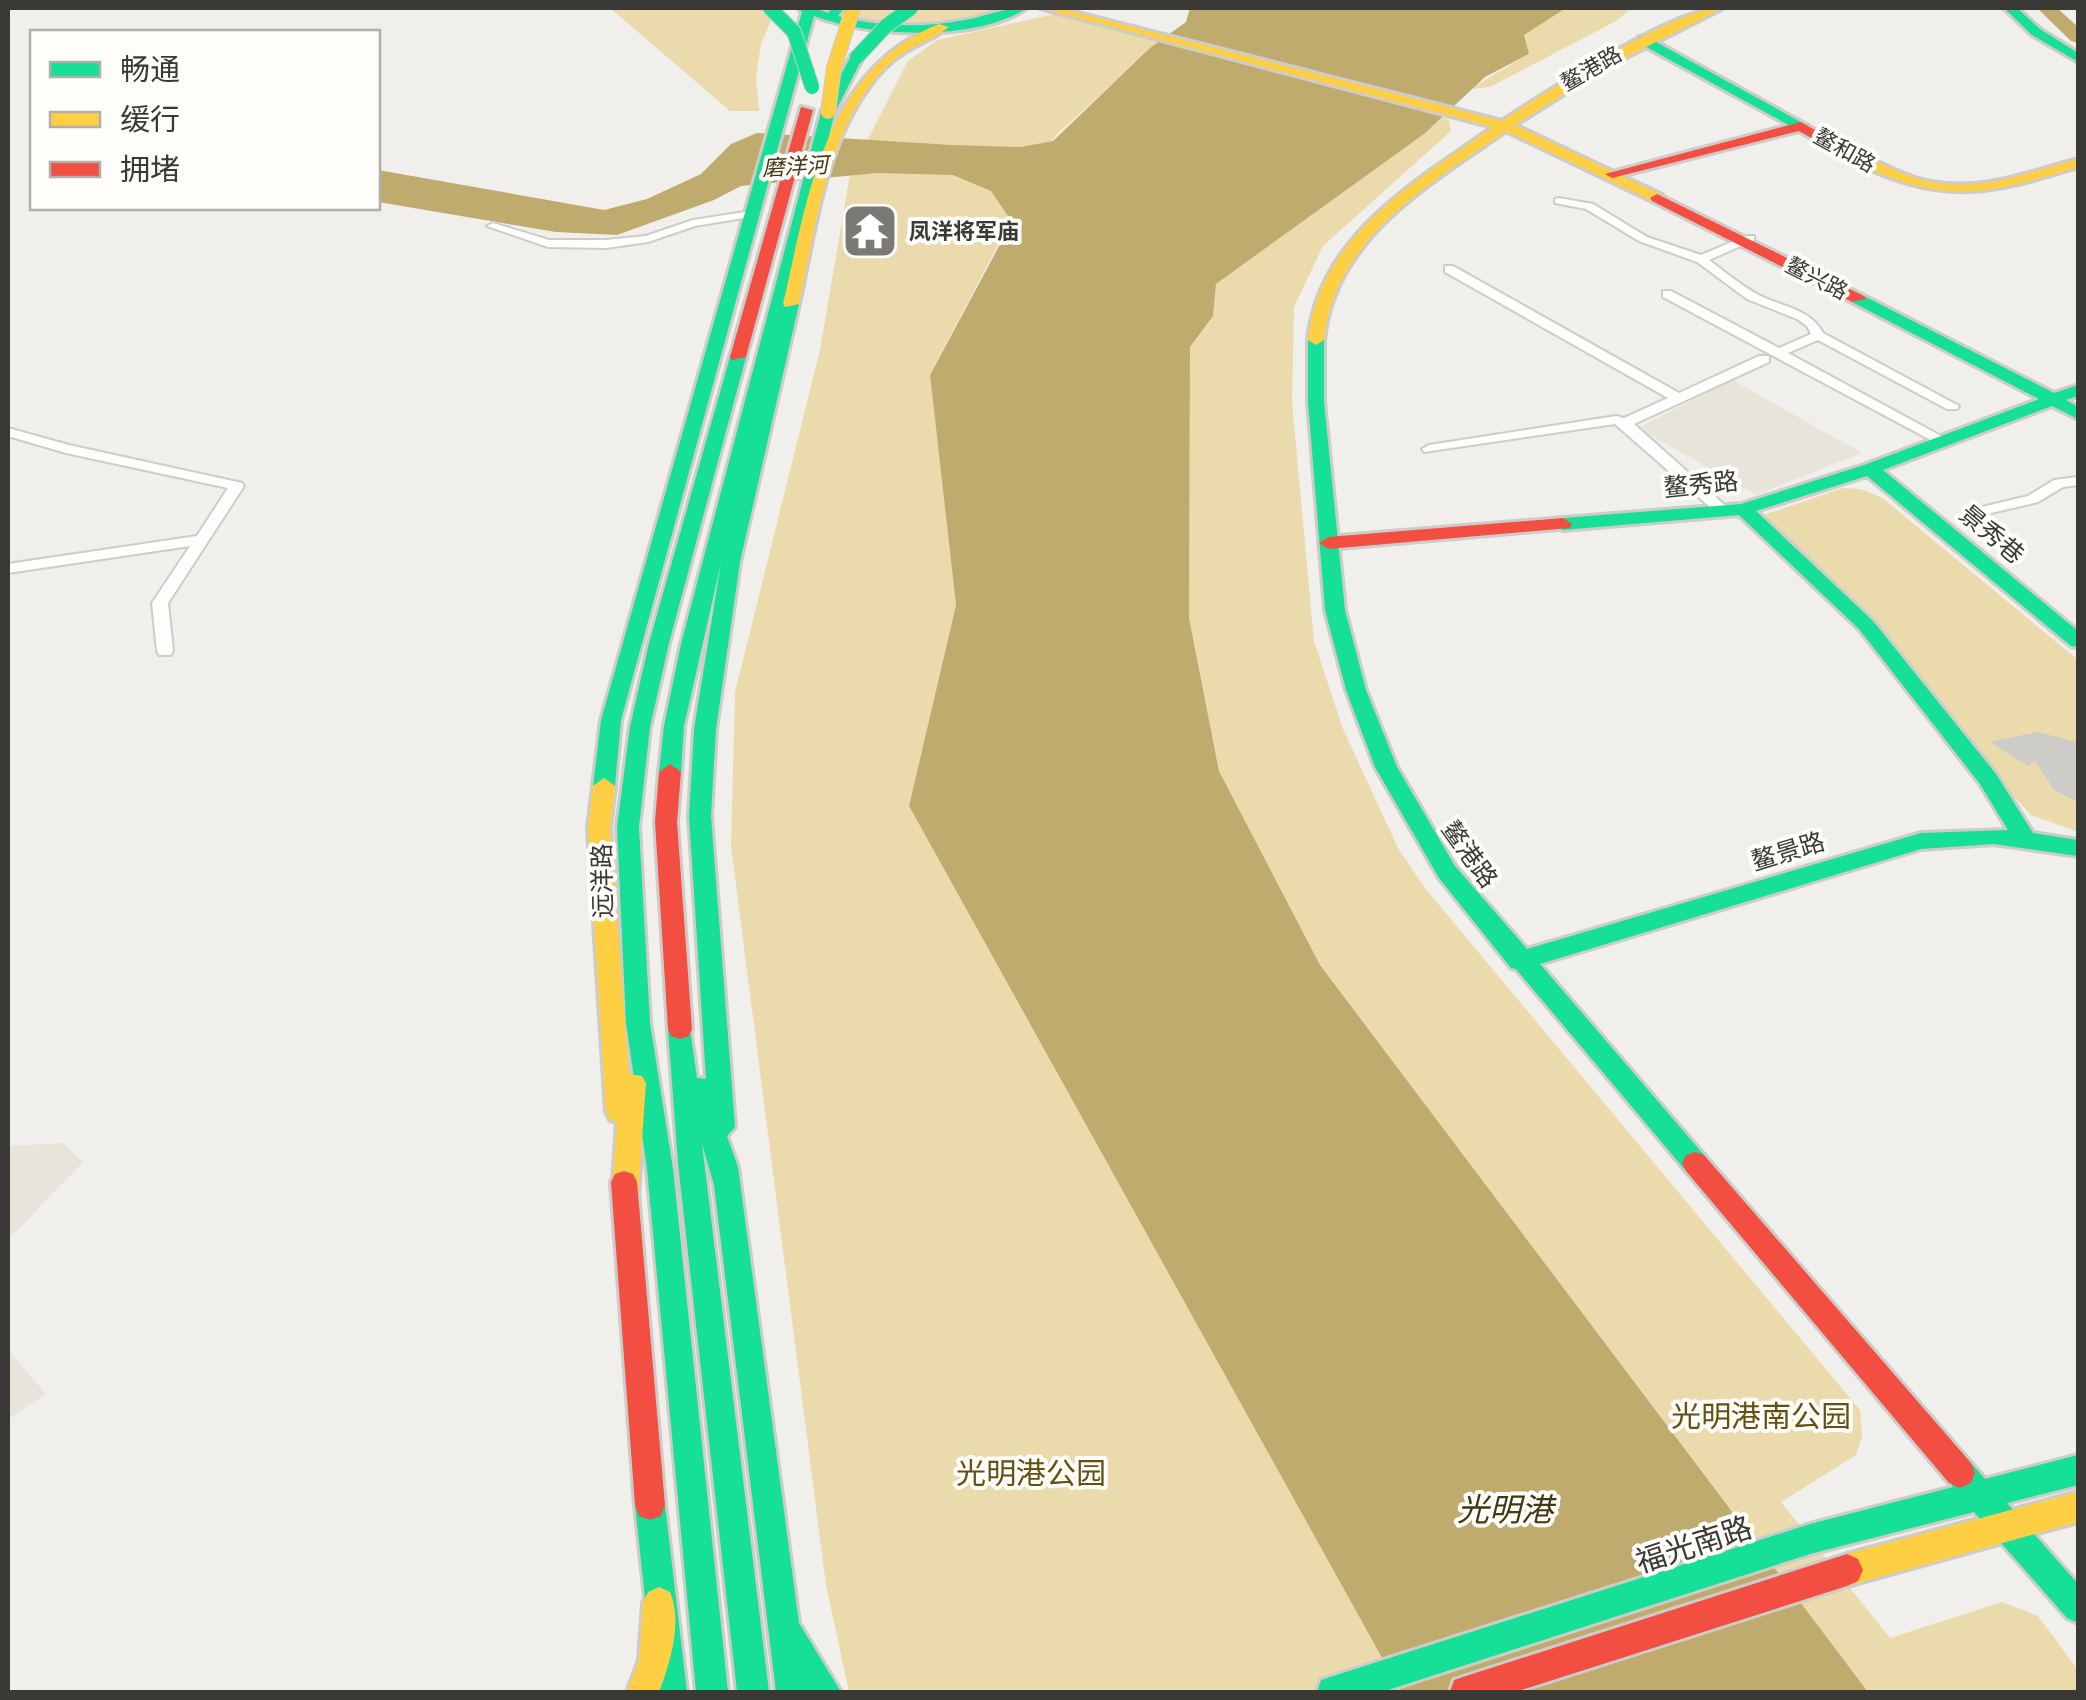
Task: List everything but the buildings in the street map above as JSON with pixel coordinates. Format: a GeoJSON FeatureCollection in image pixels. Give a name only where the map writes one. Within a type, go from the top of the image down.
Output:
{"type":"FeatureCollection","features":[{"type":"Feature","properties":{"kind":"main road"},"geometry":{"type":"LineString","coordinates":[[770,8],[794,32],[812,87]]}},
{"type":"Feature","properties":{"kind":"main road"},"geometry":{"type":"LineString","coordinates":[[753,1692],[691,1164],[666,822],[674,726],[691,644],[832,123],[857,57],[911,8]]}},
{"type":"Feature","properties":{"kind":"main road"},"geometry":{"type":"LineString","coordinates":[[832,123],[892,56],[917,36],[1031,8]]}},
{"type":"Feature","properties":{"kind":"main road","name":"鳌兴路"},"geometry":{"type":"LineString","coordinates":[[1046,8],[1085,11],[1501,118],[2071,401]]}},
{"type":"Feature","properties":{"kind":"main road","name":"鳌港路"},"geometry":{"type":"LineString","coordinates":[[1688,8],[1523,91],[1475,144],[1368,228],[1342,260],[1323,298],[1314,339],[1314,363],[1332,589],[1350,664],[1394,780],[1426,842],[1519,961],[2078,1607]]}},
{"type":"Feature","properties":{"kind":"main road","name":"鳌港路"},"geometry":{"type":"LineString","coordinates":[[1501,118],[1643,40],[1717,8]]}},
{"type":"Feature","properties":{"kind":"main road"},"geometry":{"type":"LineString","coordinates":[[2010,8],[2036,32],[2078,58]]}},
{"type":"Feature","properties":{"kind":"main road"},"geometry":{"type":"LineString","coordinates":[[671,1692],[659,1603],[625,1196],[599,828],[611,720],[807,9],[868,26],[942,28]]}},
{"type":"Feature","properties":{"kind":"main road"},"geometry":{"type":"LineString","coordinates":[[792,1692],[726,1182],[700,816],[705,729],[731,562],[832,123],[840,9]]}},
{"type":"Feature","properties":{"kind":"main road","name":"远洋路"},"geometry":{"type":"LineString","coordinates":[[712,1692],[660,1169],[638,1023],[628,827],[640,727],[658,643],[812,87],[840,9]]}},
{"type":"Feature","properties":{"kind":"main road"},"geometry":{"type":"LineString","coordinates":[[1643,40],[1801,126]]}},
{"type":"Feature","properties":{"kind":"main road","name":"鳌和路"},"geometry":{"type":"LineString","coordinates":[[1615,173],[1801,126],[1892,176],[1938,189],[1982,190],[2078,163]]}},
{"type":"Feature","properties":{"kind":"main road","name":"鳌秀路"},"geometry":{"type":"LineString","coordinates":[[1328,543],[1734,510],[2071,401]]}},
{"type":"Feature","properties":{"kind":"main road","name":"景秀巷"},"geometry":{"type":"LineString","coordinates":[[1870,469],[2075,634]]}},
{"type":"Feature","properties":{"kind":"main road"},"geometry":{"type":"LineString","coordinates":[[1734,510],[1866,624],[1988,779],[2026,839]]}},
{"type":"Feature","properties":{"kind":"main road","name":"鳌景路"},"geometry":{"type":"LineString","coordinates":[[1519,961],[1921,841],[1969,836],[2026,839],[2078,848]]}},
{"type":"Feature","properties":{"kind":"main road"},"geometry":{"type":"LineString","coordinates":[[680,1015],[726,1182]]}},
{"type":"Feature","properties":{"kind":"main road"},"geometry":{"type":"LineString","coordinates":[[625,1196],[638,1023]]}},
{"type":"Feature","properties":{"kind":"main road","name":"福光南路"},"geometry":{"type":"LineString","coordinates":[[1333,1692],[1810,1539],[2078,1470]]}},
{"type":"Feature","properties":{"kind":"main road"},"geometry":{"type":"LineString","coordinates":[[1466,1692],[1838,1573],[2078,1507]]}},
{"type":"Feature","properties":{"kind":"main road"},"geometry":{"type":"LineString","coordinates":[[643,1692],[654,1660],[659,1603]]}},
{"type":"Feature","properties":{"kind":"main road"},"geometry":{"type":"LineString","coordinates":[[784,1628],[825,1692]]}},
{"type":"Feature","properties":{"kind":"street"},"geometry":{"type":"LineString","coordinates":[[1559,202],[1589,206],[1643,239],[1701,259],[1751,296],[1801,316],[1818,335],[1952,406]]}},
{"type":"Feature","properties":{"kind":"street"},"geometry":{"type":"LineString","coordinates":[[494,226],[548,243],[606,244],[648,239],[692,222],[751,214]]}},
{"type":"Feature","properties":{"kind":"street"},"geometry":{"type":"LineString","coordinates":[[1701,259],[1746,239]]}},
{"type":"Feature","properties":{"kind":"street"},"geometry":{"type":"LineString","coordinates":[[1449,269],[1676,398]]}},
{"type":"Feature","properties":{"kind":"street"},"geometry":{"type":"LineString","coordinates":[[1667,294],[1944,442]]}},
{"type":"Feature","properties":{"kind":"street"},"geometry":{"type":"LineString","coordinates":[[1779,353],[1818,335]]}},
{"type":"Feature","properties":{"kind":"street"},"geometry":{"type":"LineString","coordinates":[[1625,422],[1764,359]]}},
{"type":"Feature","properties":{"kind":"street"},"geometry":{"type":"LineString","coordinates":[[1430,449],[1616,420],[1625,422],[1734,510]]}},
{"type":"Feature","properties":{"kind":"street"},"geometry":{"type":"LineString","coordinates":[[8,432],[66,450],[236,486],[160,603],[165,651]]}},
{"type":"Feature","properties":{"kind":"street"},"geometry":{"type":"LineString","coordinates":[[1983,511],[2033,499],[2059,483],[2078,481]]}},
{"type":"Feature","properties":{"kind":"street"},"geometry":{"type":"LineString","coordinates":[[8,568],[202,540]]}},
{"type":"Feature","properties":{"kind":"shaded area"},"geometry":{"type":"Polygon","coordinates":[[[1732,380],[1862,453],[1756,495],[1638,428],[1732,380]]]}},
{"type":"Feature","properties":{"kind":"shaded area"},"geometry":{"type":"Polygon","coordinates":[[[63,1143],[83,1162],[8,1240],[8,1146],[63,1143]]]}},
{"type":"Feature","properties":{"kind":"shaded area"},"geometry":{"type":"Polygon","coordinates":[[[8,1350],[46,1394],[8,1419],[8,1350]]]}},
{"type":"Feature","properties":{"kind":"green space"},"geometry":{"type":"Polygon","coordinates":[[[610,8],[766,8],[771,21],[761,44],[756,77],[759,111],[730,111],[610,8]]]}},
{"type":"Feature","properties":{"kind":"green space"},"geometry":{"type":"Polygon","coordinates":[[[824,8],[1000,8],[934,21],[890,22],[824,8]]]}},
{"type":"Feature","properties":{"kind":"green space"},"geometry":{"type":"Polygon","coordinates":[[[1566,8],[1632,8],[1616,21],[1490,87],[1470,89],[1529,54],[1523,35],[1566,8]]]}},
{"type":"Feature","properties":{"kind":"green space","name":"光明港公园"},"geometry":{"type":"Polygon","coordinates":[[[1055,14],[1161,40],[1056,135],[930,374],[956,605],[909,806],[1401,1692],[849,1692],[826,1585],[731,846],[735,692],[820,350],[850,174],[908,61],[937,40],[1055,14]]]}},
{"type":"Feature","properties":{"kind":"green space","name":"光明港南公园"},"geometry":{"type":"Polygon","coordinates":[[[1441,116],[1449,120],[1451,131],[1323,246],[1294,307],[1292,402],[1314,641],[1343,729],[1399,850],[1425,888],[1860,1410],[1862,1437],[1856,1455],[1781,1502],[1890,1638],[2002,1602],[2038,1616],[2078,1670],[2078,1692],[1868,1692],[1320,965],[1219,771],[1189,618],[1190,347],[1213,316],[1216,284],[1424,134],[1441,116]]]}},
{"type":"Feature","properties":{"kind":"green space"},"geometry":{"type":"Polygon","coordinates":[[[1843,488],[1881,497],[2078,660],[2078,832],[2031,815],[1989,770],[1852,601],[1764,515],[1843,488]]]}},
{"type":"Feature","properties":{"kind":"water","name":"光明港"},"geometry":{"type":"Polygon","coordinates":[[[1190,8],[1566,8],[1524,35],[1529,54],[1485,77],[1424,134],[1216,284],[1213,316],[1190,347],[1189,618],[1219,771],[1320,965],[1868,1692],[1401,1692],[909,806],[956,605],[930,375],[1012,222],[991,191],[953,175],[877,173],[741,186],[714,200],[617,235],[556,232],[380,202],[380,170],[604,210],[647,199],[701,174],[731,144],[757,133],[1021,147],[1053,141],[1150,48],[1186,22],[1190,8]]]}},
{"type":"Feature","properties":{"kind":"waterway"},"geometry":{"type":"LineString","coordinates":[[2046,8],[2078,37]]}},
{"type":"Feature","properties":{"kind":"traffic: fast"},"geometry":{"type":"LineString","coordinates":[[770,8],[794,32],[812,87]]}},
{"type":"Feature","properties":{"kind":"traffic: fast"},"geometry":{"type":"LineString","coordinates":[[804,8],[858,25],[912,29],[967,23],[1021,8]]}},
{"type":"Feature","properties":{"kind":"traffic: fast"},"geometry":{"type":"LineString","coordinates":[[833,15],[838,8]]}},
{"type":"Feature","properties":{"kind":"traffic: fast"},"geometry":{"type":"LineString","coordinates":[[857,57],[886,26],[911,8]]}},
{"type":"Feature","properties":{"kind":"traffic: fast"},"geometry":{"type":"LineString","coordinates":[[2010,8],[2036,32],[2078,58]]}},
{"type":"Feature","properties":{"kind":"traffic: fast"},"geometry":{"type":"LineString","coordinates":[[604,786],[611,720],[809,10]]}},
{"type":"Feature","properties":{"kind":"traffic: fast"},"geometry":{"type":"LineString","coordinates":[[1643,40],[1801,126]]}},
{"type":"Feature","properties":{"kind":"traffic: fast"},"geometry":{"type":"LineString","coordinates":[[670,772],[674,726],[691,644],[828,112],[857,57]]}},
{"type":"Feature","properties":{"kind":"traffic: fast"},"geometry":{"type":"LineString","coordinates":[[1858,299],[2012,376],[2078,414]]}},
{"type":"Feature","properties":{"kind":"traffic: fast"},"geometry":{"type":"LineString","coordinates":[[722,1127],[700,816],[705,729],[731,562],[791,304]]}},
{"type":"Feature","properties":{"kind":"traffic: fast"},"geometry":{"type":"LineString","coordinates":[[1316,340],[1316,402],[1335,610],[1356,690],[1386,767],[1447,872],[1695,1163]]}},
{"type":"Feature","properties":{"kind":"traffic: fast"},"geometry":{"type":"LineString","coordinates":[[712,1692],[660,1169],[638,1023],[628,827],[640,727],[659,643],[738,357]]}},
{"type":"Feature","properties":{"kind":"traffic: fast"},"geometry":{"type":"LineString","coordinates":[[1563,524],[1743,509],[1870,469],[2078,390]]}},
{"type":"Feature","properties":{"kind":"traffic: fast"},"geometry":{"type":"LineString","coordinates":[[1870,469],[2078,641]]}},
{"type":"Feature","properties":{"kind":"traffic: fast"},"geometry":{"type":"LineString","coordinates":[[1743,509],[1866,625],[1988,779],[2025,839]]}},
{"type":"Feature","properties":{"kind":"traffic: fast"},"geometry":{"type":"LineString","coordinates":[[1519,961],[1921,841],[1994,836],[2078,848]]}},
{"type":"Feature","properties":{"kind":"traffic: fast"},"geometry":{"type":"LineString","coordinates":[[680,1029],[691,1163],[753,1692]]}},
{"type":"Feature","properties":{"kind":"traffic: fast"},"geometry":{"type":"LineString","coordinates":[[700,1087],[726,1182]]}},
{"type":"Feature","properties":{"kind":"traffic: fast"},"geometry":{"type":"LineString","coordinates":[[725,1167],[792,1692]]}},
{"type":"Feature","properties":{"kind":"traffic: fast"},"geometry":{"type":"LineString","coordinates":[[1333,1692],[1810,1539],[2078,1470]]}},
{"type":"Feature","properties":{"kind":"traffic: fast"},"geometry":{"type":"LineString","coordinates":[[1960,1473],[2078,1607]]}},
{"type":"Feature","properties":{"kind":"traffic: fast"},"geometry":{"type":"LineString","coordinates":[[650,1505],[671,1692]]}},
{"type":"Feature","properties":{"kind":"traffic: fast"},"geometry":{"type":"LineString","coordinates":[[784,1628],[825,1692]]}},
{"type":"Feature","properties":{"kind":"traffic: slow"},"geometry":{"type":"LineString","coordinates":[[828,112],[834,68],[853,8]]}},
{"type":"Feature","properties":{"kind":"traffic: slow"},"geometry":{"type":"LineString","coordinates":[[1046,8],[1520,130],[1657,198]]}},
{"type":"Feature","properties":{"kind":"traffic: slow"},"geometry":{"type":"LineString","coordinates":[[1316,340],[1322,307],[1334,275],[1364,233],[1385,214],[1499,129],[1568,84],[1717,8]]}},
{"type":"Feature","properties":{"kind":"traffic: slow"},"geometry":{"type":"LineString","coordinates":[[791,304],[816,197],[840,126],[880,66],[908,42],[943,27]]}},
{"type":"Feature","properties":{"kind":"traffic: slow"},"geometry":{"type":"LineString","coordinates":[[1855,157],[1915,183],[1966,189],[2017,181],[2078,163]]}},
{"type":"Feature","properties":{"kind":"traffic: slow"},"geometry":{"type":"LineString","coordinates":[[604,786],[599,828],[619,1112]]}},
{"type":"Feature","properties":{"kind":"traffic: slow"},"geometry":{"type":"LineString","coordinates":[[625,1196],[633,1083]]}},
{"type":"Feature","properties":{"kind":"traffic: slow"},"geometry":{"type":"LineString","coordinates":[[1847,1570],[2078,1507]]}},
{"type":"Feature","properties":{"kind":"traffic: slow"},"geometry":{"type":"LineString","coordinates":[[643,1692],[655,1660],[659,1603]]}},
{"type":"Feature","properties":{"kind":"traffic: jam"},"geometry":{"type":"LineString","coordinates":[[738,357],[806,110]]}},
{"type":"Feature","properties":{"kind":"traffic: jam"},"geometry":{"type":"LineString","coordinates":[[1612,174],[1801,126],[1855,157]]}},
{"type":"Feature","properties":{"kind":"traffic: jam"},"geometry":{"type":"LineString","coordinates":[[1657,198],[1858,299]]}},
{"type":"Feature","properties":{"kind":"traffic: jam"},"geometry":{"type":"LineString","coordinates":[[1328,543],[1563,524]]}},
{"type":"Feature","properties":{"kind":"traffic: jam"},"geometry":{"type":"LineString","coordinates":[[670,772],[666,822],[680,1029]]}},
{"type":"Feature","properties":{"kind":"traffic: jam"},"geometry":{"type":"LineString","coordinates":[[1695,1163],[1960,1473]]}},
{"type":"Feature","properties":{"kind":"traffic: jam"},"geometry":{"type":"LineString","coordinates":[[624,1182],[650,1505]]}},
{"type":"Feature","properties":{"kind":"traffic: jam"},"geometry":{"type":"LineString","coordinates":[[1466,1692],[1847,1570]]}},
{"type":"Feature","properties":{"kind":"place","name":"凤洋将军庙"},"geometry":{"type":"Point","coordinates":[870,231]}},
{"type":"Feature","properties":{"kind":"water label","name":"磨洋河"},"geometry":{"type":"Point","coordinates":[795,166]}}]}
